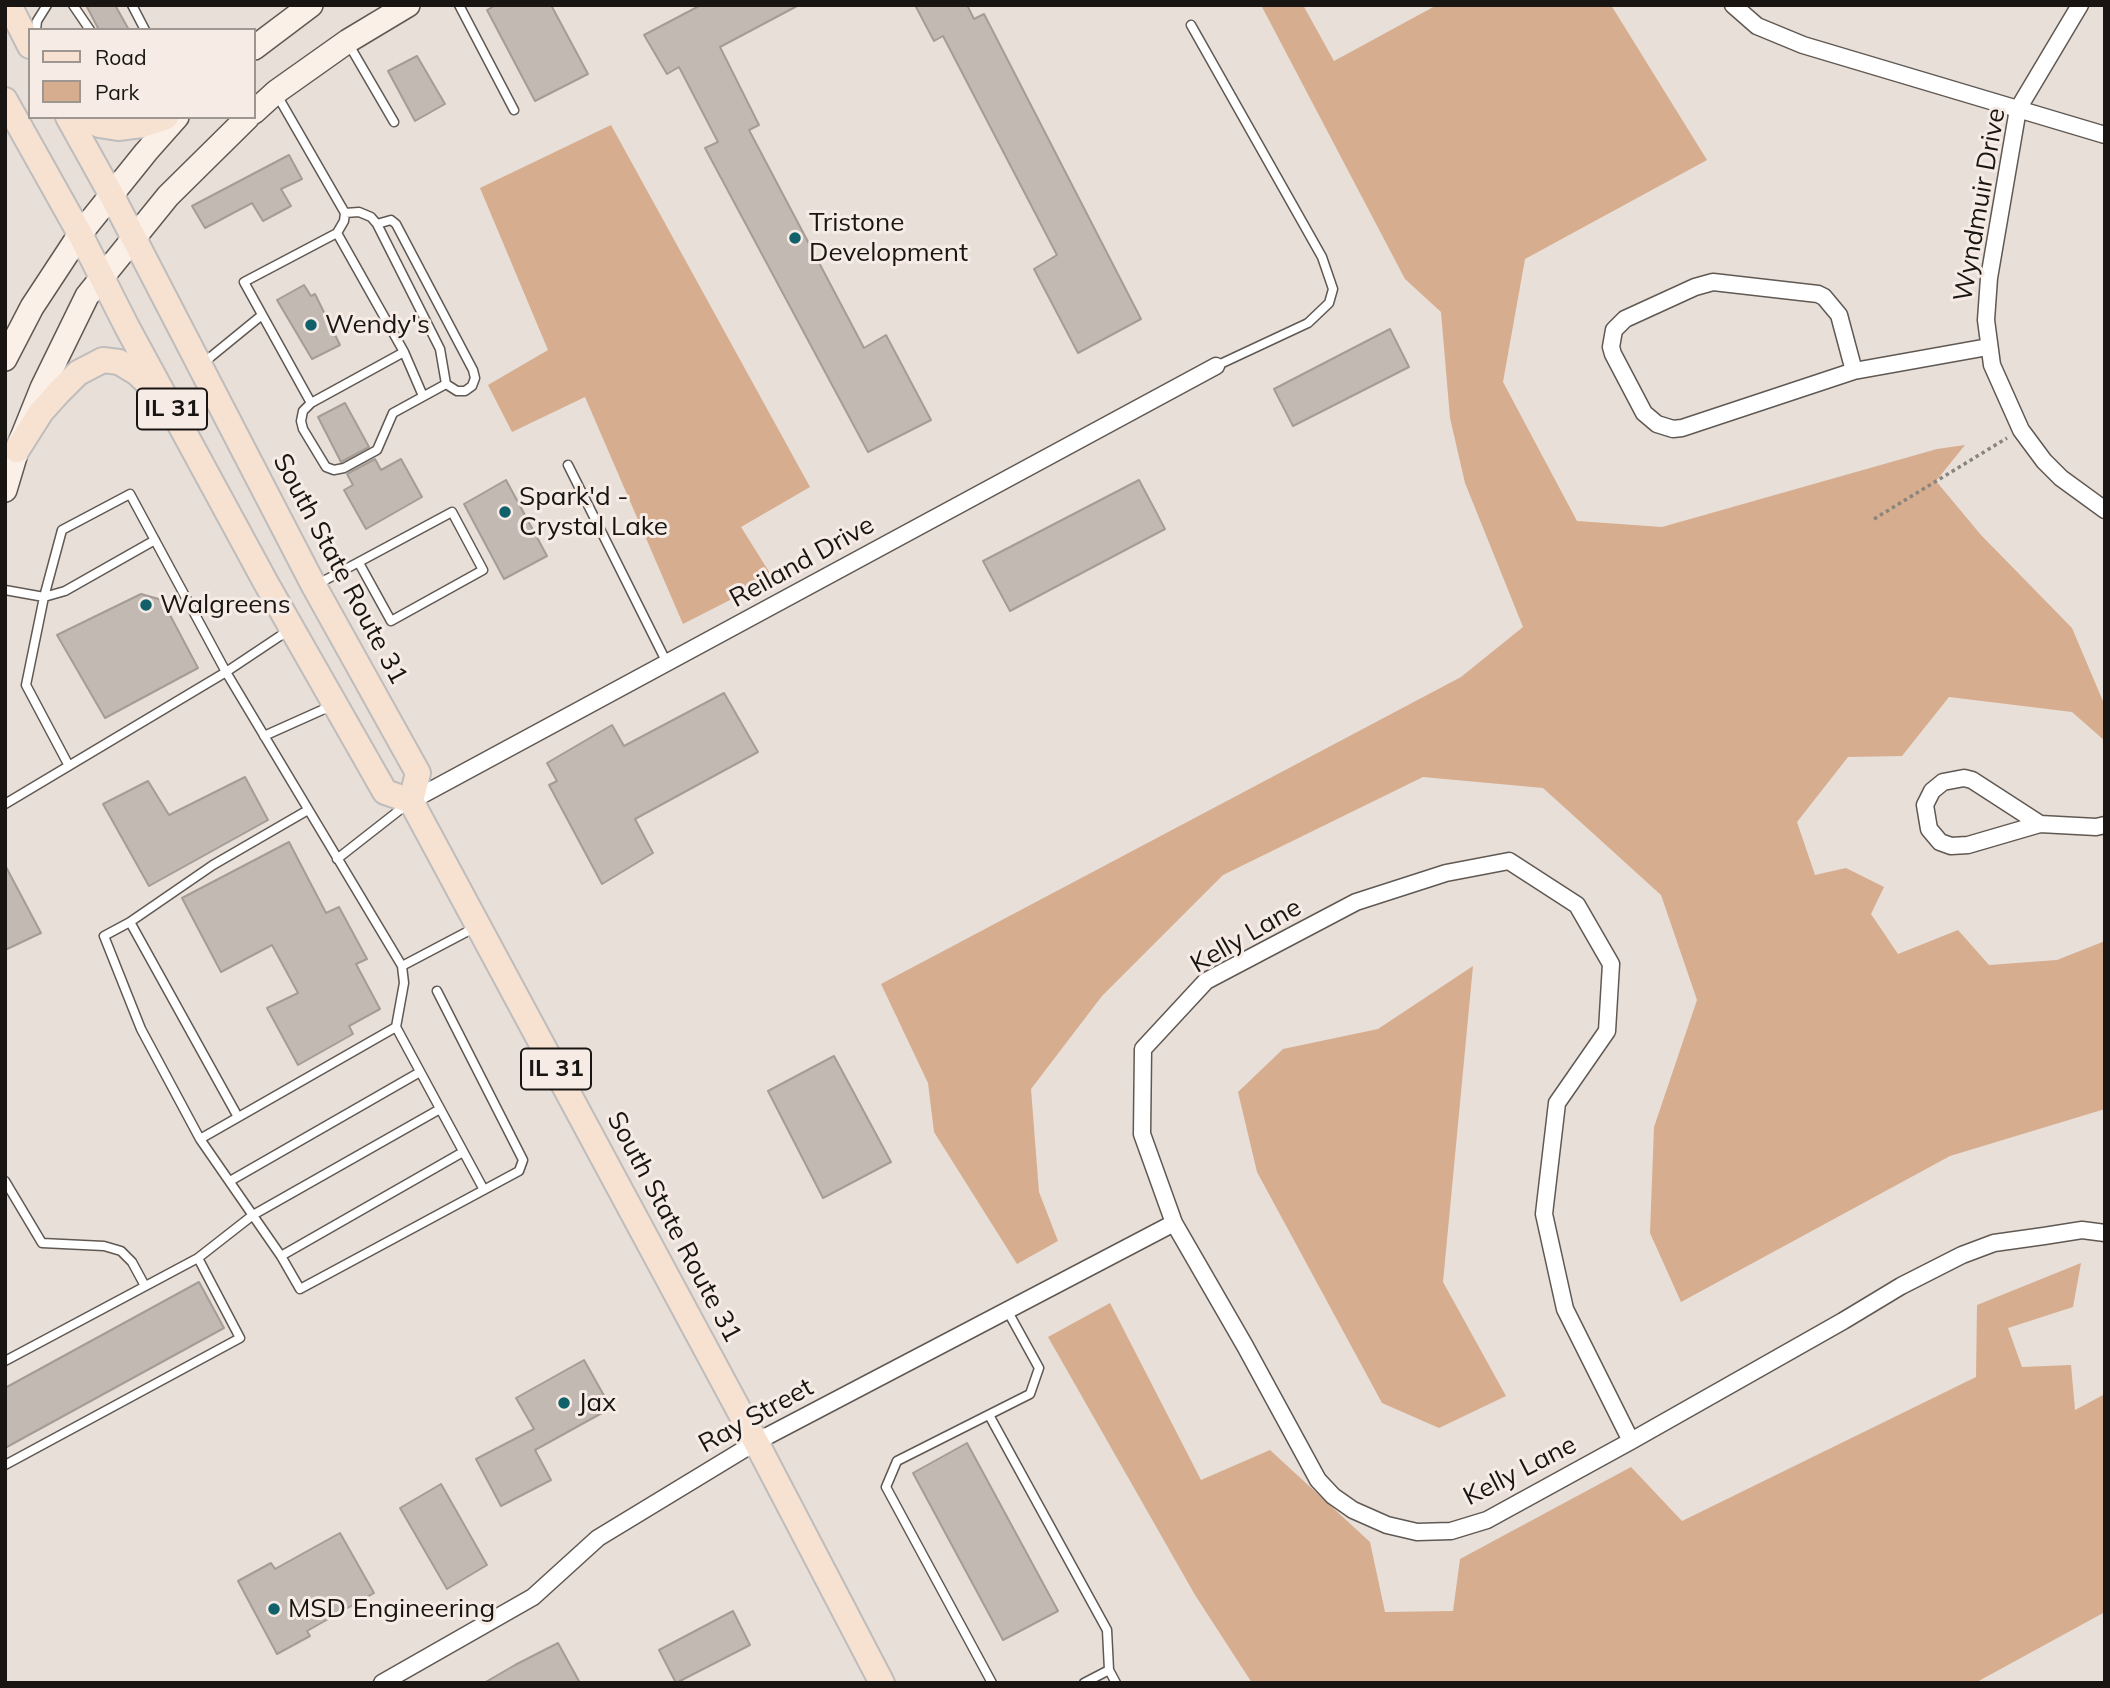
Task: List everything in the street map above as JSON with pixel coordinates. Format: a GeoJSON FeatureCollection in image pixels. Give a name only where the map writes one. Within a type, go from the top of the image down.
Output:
{"type":"FeatureCollection","features":[{"type":"Feature","properties":{"kind":"main road"},"geometry":{"type":"LineString","coordinates":[[9,5],[28,42]]}},
{"type":"Feature","properties":{"kind":"main road"},"geometry":{"type":"LineString","coordinates":[[256,47],[312,5]]}},
{"type":"Feature","properties":{"kind":"main road"},"geometry":{"type":"LineString","coordinates":[[256,110],[276,92],[348,41],[408,5]]}},
{"type":"Feature","properties":{"kind":"main road","name":"IL 31"},"geometry":{"type":"LineString","coordinates":[[5,100],[80,234],[266,583],[385,792],[411,801]]}},
{"type":"Feature","properties":{"kind":"main road","name":"IL 31"},"geometry":{"type":"LineString","coordinates":[[69,119],[112,196],[199,367]]}},
{"type":"Feature","properties":{"kind":"main road"},"geometry":{"type":"LineString","coordinates":[[87,119],[99,125],[118,128],[160,119]]}},
{"type":"Feature","properties":{"kind":"main road"},"geometry":{"type":"LineString","coordinates":[[5,359],[32,307],[80,234],[175,119]]}},
{"type":"Feature","properties":{"kind":"main road"},"geometry":{"type":"LineString","coordinates":[[5,490],[17,450],[66,334],[88,296],[133,237],[174,190],[246,119]]}},
{"type":"Feature","properties":{"kind":"main road"},"geometry":{"type":"LineString","coordinates":[[17,450],[41,412],[59,392],[78,373],[103,360],[119,362],[137,373],[174,413]]}},
{"type":"Feature","properties":{"kind":"main road","name":"South State Route 31"},"geometry":{"type":"LineString","coordinates":[[199,367],[314,586],[418,773],[411,801],[756,1442],[882,1683]]}},
{"type":"Feature","properties":{"kind":"street"},"geometry":{"type":"LineString","coordinates":[[1733,5],[1757,26],[1803,45],[2105,135]]}},
{"type":"Feature","properties":{"kind":"street","name":"Wyndmuir Drive"},"geometry":{"type":"LineString","coordinates":[[2080,5],[2018,110],[1989,278],[1987,346],[1999,387],[2021,430],[2044,461],[2061,478],[2105,510]]}},
{"type":"Feature","properties":{"kind":"street"},"geometry":{"type":"LineString","coordinates":[[1854,370],[1839,315],[1829,301],[1818,294],[1723,282],[1705,284],[1625,318],[1614,330],[1612,338],[1613,354],[1644,413],[1657,424],[1673,429],[1854,370],[1987,346]]}},
{"type":"Feature","properties":{"kind":"street","name":"Reiland Drive"},"geometry":{"type":"LineString","coordinates":[[411,801],[1216,366]]}},
{"type":"Feature","properties":{"kind":"street"},"geometry":{"type":"LineString","coordinates":[[2040,824],[1972,780],[1964,778],[1943,782],[1932,791],[1925,805],[1929,829],[1940,842],[1951,846],[1968,845],[2040,824],[2096,827],[2105,825]]}},
{"type":"Feature","properties":{"kind":"street","name":"Kelly Lane"},"geometry":{"type":"LineString","coordinates":[[1630,1441],[1565,1309],[1544,1214],[1557,1103],[1607,1031],[1611,964],[1577,905],[1509,861],[1446,873],[1356,902],[1206,981],[1143,1049],[1142,1134],[1174,1223],[1318,1480],[1333,1496],[1353,1510],[1387,1525],[1417,1532],[1451,1531],[1487,1520],[1630,1441],[1843,1321],[1901,1286],[1962,1255],[1994,1243],[2082,1230],[2105,1233]]}},
{"type":"Feature","properties":{"kind":"street","name":"Ray Street"},"geometry":{"type":"LineString","coordinates":[[382,1683],[533,1597],[598,1538],[756,1442],[1174,1223]]}},
{"type":"Feature","properties":{"kind":"lane"},"geometry":{"type":"LineString","coordinates":[[36,28],[47,5]]}},
{"type":"Feature","properties":{"kind":"lane"},"geometry":{"type":"LineString","coordinates":[[73,5],[89,28]]}},
{"type":"Feature","properties":{"kind":"lane"},"geometry":{"type":"LineString","coordinates":[[132,5],[144,28]]}},
{"type":"Feature","properties":{"kind":"lane"},"geometry":{"type":"LineString","coordinates":[[459,5],[514,110]]}},
{"type":"Feature","properties":{"kind":"lane"},"geometry":{"type":"LineString","coordinates":[[1191,25],[1322,257],[1333,289],[1329,303],[1308,323],[1216,366]]}},
{"type":"Feature","properties":{"kind":"lane"},"geometry":{"type":"LineString","coordinates":[[348,41],[394,122]]}},
{"type":"Feature","properties":{"kind":"lane"},"geometry":{"type":"LineString","coordinates":[[276,92],[345,213],[337,233],[244,282],[311,403]]}},
{"type":"Feature","properties":{"kind":"lane"},"geometry":{"type":"LineString","coordinates":[[345,213],[359,212],[371,217],[377,224],[440,349],[446,384],[457,391],[465,391],[472,386],[475,378],[473,370],[396,224],[391,220],[377,224]]}},
{"type":"Feature","properties":{"kind":"lane"},"geometry":{"type":"LineString","coordinates":[[337,233],[404,352],[423,396]]}},
{"type":"Feature","properties":{"kind":"lane"},"geometry":{"type":"LineString","coordinates":[[199,367],[262,315]]}},
{"type":"Feature","properties":{"kind":"lane"},"geometry":{"type":"LineString","coordinates":[[404,352],[311,403],[303,411],[303,429],[326,467],[334,470],[344,468],[376,450],[393,413],[446,384]]}},
{"type":"Feature","properties":{"kind":"lane"},"geometry":{"type":"LineString","coordinates":[[568,465],[667,663]]}},
{"type":"Feature","properties":{"kind":"lane"},"geometry":{"type":"LineString","coordinates":[[69,766],[26,685],[44,597],[62,530],[130,494],[226,672],[402,966],[404,983],[396,1027],[484,1190]]}},
{"type":"Feature","properties":{"kind":"lane"},"geometry":{"type":"LineString","coordinates":[[314,586],[452,512],[483,570],[391,621],[359,563]]}},
{"type":"Feature","properties":{"kind":"lane"},"geometry":{"type":"LineString","coordinates":[[5,590],[44,597],[65,591],[155,540]]}},
{"type":"Feature","properties":{"kind":"lane"},"geometry":{"type":"LineString","coordinates":[[5,804],[226,672],[293,628]]}},
{"type":"Feature","properties":{"kind":"lane"},"geometry":{"type":"LineString","coordinates":[[264,736],[336,704]]}},
{"type":"Feature","properties":{"kind":"lane"},"geometry":{"type":"LineString","coordinates":[[337,859],[411,801]]}},
{"type":"Feature","properties":{"kind":"lane"},"geometry":{"type":"LineString","coordinates":[[308,810],[213,865],[130,922],[104,936],[141,1029],[200,1139],[281,1256],[300,1289],[519,1171],[523,1160],[438,991]]}},
{"type":"Feature","properties":{"kind":"lane"},"geometry":{"type":"LineString","coordinates":[[130,922],[238,1117]]}},
{"type":"Feature","properties":{"kind":"lane"},"geometry":{"type":"LineString","coordinates":[[402,966],[478,926]]}},
{"type":"Feature","properties":{"kind":"lane"},"geometry":{"type":"LineString","coordinates":[[200,1139],[396,1027]]}},
{"type":"Feature","properties":{"kind":"lane"},"geometry":{"type":"LineString","coordinates":[[229,1181],[420,1072]]}},
{"type":"Feature","properties":{"kind":"lane"},"geometry":{"type":"LineString","coordinates":[[5,1361],[198,1258],[253,1215],[440,1109]]}},
{"type":"Feature","properties":{"kind":"lane"},"geometry":{"type":"LineString","coordinates":[[281,1256],[463,1152]]}},
{"type":"Feature","properties":{"kind":"lane"},"geometry":{"type":"LineString","coordinates":[[5,1181],[42,1243],[104,1246],[121,1251],[132,1262],[145,1286]]}},
{"type":"Feature","properties":{"kind":"lane"},"geometry":{"type":"LineString","coordinates":[[5,1465],[240,1338],[198,1258]]}},
{"type":"Feature","properties":{"kind":"lane"},"geometry":{"type":"LineString","coordinates":[[992,1683],[886,1487],[897,1461],[1030,1394],[1039,1368],[1007,1310]]}},
{"type":"Feature","properties":{"kind":"lane"},"geometry":{"type":"LineString","coordinates":[[989,1415],[1107,1630],[1109,1670],[1116,1683]]}},
{"type":"Feature","properties":{"kind":"lane"},"geometry":{"type":"LineString","coordinates":[[1084,1683],[1109,1670]]}},
{"type":"Feature","properties":{"kind":"path"},"geometry":{"type":"LineString","coordinates":[[1874,519],[2021,430]]}},
{"type":"Feature","properties":{"kind":"green space"},"geometry":{"type":"Polygon","coordinates":[[[1261,5],[1303,5],[1334,61],[1437,5],[1611,5],[1707,160],[1525,259],[1503,382],[1577,521],[1662,527],[1937,449],[1965,445],[1936,481],[1981,535],[2072,628],[2105,706],[2105,741],[2072,712],[1949,697],[1902,756],[1848,757],[1797,822],[1815,875],[1846,868],[1884,887],[1871,914],[1898,954],[1958,930],[1989,965],[2057,960],[2105,941],[2105,1109],[1950,1156],[1681,1302],[1650,1233],[1654,1127],[1697,1000],[1661,895],[1543,788],[1423,777],[1223,875],[1102,996],[1031,1089],[1039,1192],[1058,1241],[1017,1264],[934,1132],[928,1083],[881,984],[1461,677],[1523,627],[1465,483],[1450,418],[1441,312],[1405,279],[1261,5]]]}},
{"type":"Feature","properties":{"kind":"green space"},"geometry":{"type":"Polygon","coordinates":[[[611,125],[810,487],[741,527],[773,578],[683,624],[585,397],[512,432],[488,385],[548,350],[480,188],[611,125]]]}},
{"type":"Feature","properties":{"kind":"green space"},"geometry":{"type":"Polygon","coordinates":[[[1473,966],[1443,1282],[1506,1396],[1439,1428],[1382,1403],[1257,1172],[1238,1092],[1283,1049],[1378,1029],[1473,966]]]}},
{"type":"Feature","properties":{"kind":"green space"},"geometry":{"type":"Polygon","coordinates":[[[2081,1263],[2073,1307],[2008,1328],[2022,1367],[2071,1365],[2075,1410],[2105,1394],[2105,1612],[1975,1683],[1252,1683],[1195,1595],[1048,1337],[1110,1303],[1201,1480],[1270,1450],[1370,1542],[1385,1612],[1453,1611],[1460,1559],[1631,1467],[1682,1521],[1976,1377],[1977,1305],[2081,1263]]]}},
{"type":"Feature","properties":{"kind":"building"},"geometry":{"type":"Polygon","coordinates":[[[86,5],[115,5],[128,28],[98,28],[86,5]]]}},
{"type":"Feature","properties":{"kind":"building"},"geometry":{"type":"Polygon","coordinates":[[[496,5],[551,5],[588,74],[535,101],[487,10],[496,5]]]}},
{"type":"Feature","properties":{"kind":"building"},"geometry":{"type":"Polygon","coordinates":[[[701,5],[799,5],[720,47],[759,125],[749,130],[864,348],[886,335],[931,420],[868,452],[705,148],[718,142],[679,67],[667,74],[644,35],[701,5]]]}},
{"type":"Feature","properties":{"kind":"building"},"geometry":{"type":"Polygon","coordinates":[[[915,5],[967,5],[974,19],[984,14],[1141,319],[1078,353],[1034,269],[1057,255],[943,36],[934,41],[915,5]]]}},
{"type":"Feature","properties":{"kind":"building"},"geometry":{"type":"Polygon","coordinates":[[[417,56],[445,104],[415,121],[388,71],[417,56]]]}},
{"type":"Feature","properties":{"kind":"building"},"geometry":{"type":"Polygon","coordinates":[[[289,155],[302,179],[281,189],[291,206],[263,221],[252,203],[205,228],[192,206],[289,155]]]}},
{"type":"Feature","properties":{"kind":"building"},"geometry":{"type":"Polygon","coordinates":[[[304,285],[311,296],[315,294],[340,345],[312,359],[277,300],[304,285]]]}},
{"type":"Feature","properties":{"kind":"building"},"geometry":{"type":"Polygon","coordinates":[[[1390,329],[1409,367],[1293,426],[1274,389],[1390,329]]]}},
{"type":"Feature","properties":{"kind":"building"},"geometry":{"type":"Polygon","coordinates":[[[345,403],[369,447],[341,462],[318,417],[345,403]]]}},
{"type":"Feature","properties":{"kind":"building"},"geometry":{"type":"Polygon","coordinates":[[[375,459],[381,470],[401,459],[422,497],[366,529],[344,490],[353,485],[347,474],[375,459]]]}},
{"type":"Feature","properties":{"kind":"building"},"geometry":{"type":"Polygon","coordinates":[[[506,480],[547,556],[504,579],[464,504],[506,480]]]}},
{"type":"Feature","properties":{"kind":"building"},"geometry":{"type":"Polygon","coordinates":[[[1139,480],[1165,529],[1010,611],[983,561],[1139,480]]]}},
{"type":"Feature","properties":{"kind":"building"},"geometry":{"type":"Polygon","coordinates":[[[141,594],[162,600],[198,668],[105,718],[57,635],[141,594]]]}},
{"type":"Feature","properties":{"kind":"building"},"geometry":{"type":"Polygon","coordinates":[[[724,693],[758,752],[635,819],[653,853],[602,884],[549,785],[557,781],[547,763],[612,725],[624,746],[724,693]]]}},
{"type":"Feature","properties":{"kind":"building"},"geometry":{"type":"Polygon","coordinates":[[[245,777],[268,820],[149,886],[103,804],[148,781],[169,815],[245,777]]]}},
{"type":"Feature","properties":{"kind":"building"},"geometry":{"type":"Polygon","coordinates":[[[289,842],[326,913],[339,907],[367,959],[356,964],[380,1009],[349,1026],[353,1034],[298,1065],[267,1008],[298,993],[272,945],[221,972],[182,898],[289,842]]]}},
{"type":"Feature","properties":{"kind":"building"},"geometry":{"type":"Polygon","coordinates":[[[5,865],[41,933],[5,950],[5,865]]]}},
{"type":"Feature","properties":{"kind":"building"},"geometry":{"type":"Polygon","coordinates":[[[834,1056],[891,1162],[823,1198],[768,1091],[834,1056]]]}},
{"type":"Feature","properties":{"kind":"building"},"geometry":{"type":"Polygon","coordinates":[[[199,1282],[224,1328],[5,1448],[5,1388],[199,1282]]]}},
{"type":"Feature","properties":{"kind":"building"},"geometry":{"type":"Polygon","coordinates":[[[584,1360],[611,1408],[535,1450],[551,1480],[501,1506],[476,1459],[534,1429],[516,1398],[584,1360]]]}},
{"type":"Feature","properties":{"kind":"building"},"geometry":{"type":"Polygon","coordinates":[[[967,1443],[1058,1611],[1003,1640],[913,1473],[967,1443]]]}},
{"type":"Feature","properties":{"kind":"building"},"geometry":{"type":"Polygon","coordinates":[[[441,1484],[487,1565],[447,1589],[400,1508],[441,1484]]]}},
{"type":"Feature","properties":{"kind":"building"},"geometry":{"type":"Polygon","coordinates":[[[340,1533],[374,1593],[307,1631],[310,1636],[277,1654],[238,1581],[271,1563],[275,1569],[340,1533]]]}},
{"type":"Feature","properties":{"kind":"building"},"geometry":{"type":"Polygon","coordinates":[[[733,1611],[750,1645],[676,1683],[659,1650],[733,1611]]]}},
{"type":"Feature","properties":{"kind":"building"},"geometry":{"type":"Polygon","coordinates":[[[558,1643],[580,1683],[484,1683],[515,1665],[558,1643]]]}},
{"type":"Feature","properties":{"kind":"place","name":"Tristone Development"},"geometry":{"type":"Point","coordinates":[795,238]}},
{"type":"Feature","properties":{"kind":"place","name":"Wendy's"},"geometry":{"type":"Point","coordinates":[311,325]}},
{"type":"Feature","properties":{"kind":"place","name":"Spark'd - Crystal Lake"},"geometry":{"type":"Point","coordinates":[505,512]}},
{"type":"Feature","properties":{"kind":"place","name":"Walgreens"},"geometry":{"type":"Point","coordinates":[146,605]}},
{"type":"Feature","properties":{"kind":"place","name":"Jax"},"geometry":{"type":"Point","coordinates":[564,1403]}},
{"type":"Feature","properties":{"kind":"place","name":"MSD Engineering"},"geometry":{"type":"Point","coordinates":[274,1609]}}]}
